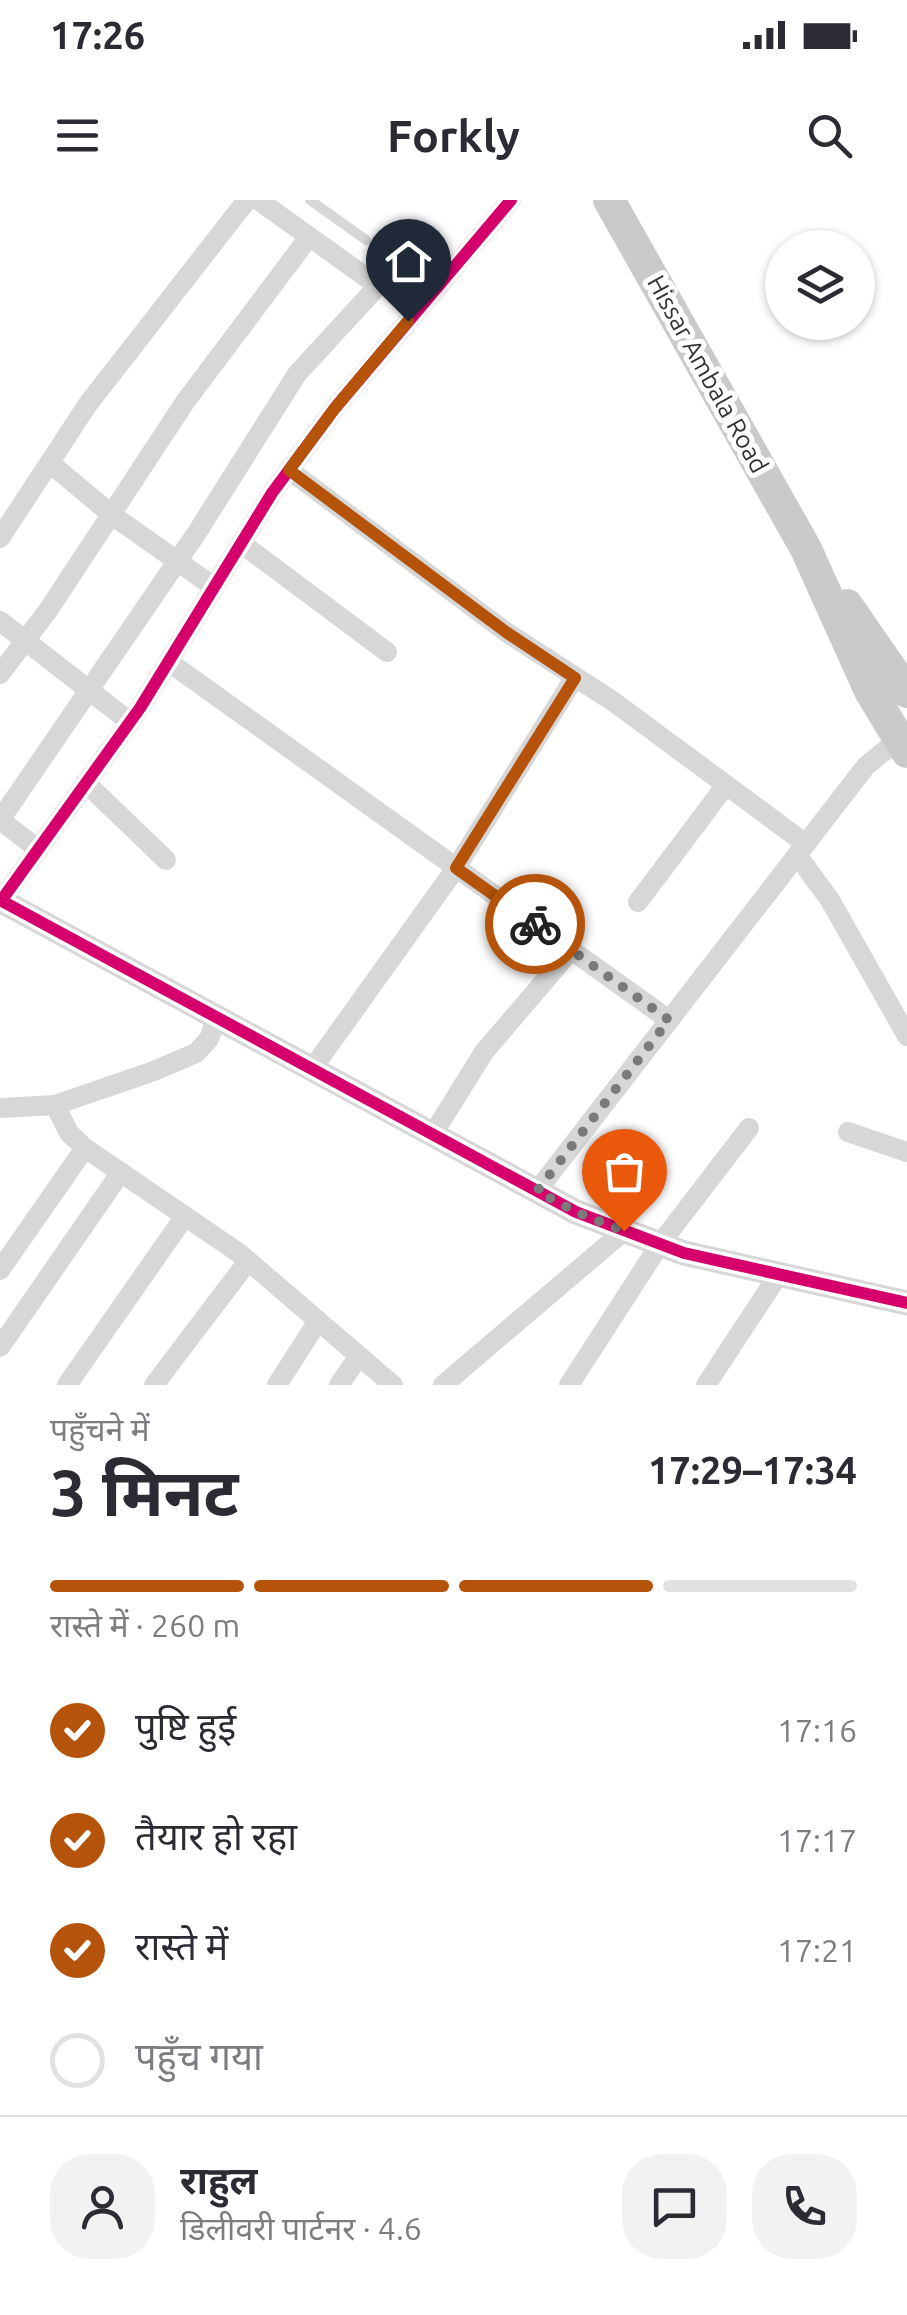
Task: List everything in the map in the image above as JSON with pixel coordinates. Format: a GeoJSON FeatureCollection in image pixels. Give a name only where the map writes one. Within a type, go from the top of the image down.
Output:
{"type":"FeatureCollection","features":[{"type":"Feature","properties":{"kind":"main road","name":"Hissar Ambala Road"},"geometry":{"type":"LineString","coordinates":[[614,202],[806,549],[870,691],[903,746]]}},
{"type":"Feature","properties":{"kind":"main road","name":"Hissar Ambala Road"},"geometry":{"type":"LineString","coordinates":[[806,549],[907,692]]}},
{"type":"Feature","properties":{"kind":"street"},"geometry":{"type":"LineString","coordinates":[[0,538],[88,404],[247,200]]}},
{"type":"Feature","properties":{"kind":"street"},"geometry":{"type":"LineString","coordinates":[[258,200],[377,285]]}},
{"type":"Feature","properties":{"kind":"street"},"geometry":{"type":"LineString","coordinates":[[512,200],[335,408],[289,470],[130,722],[0,901],[576,1212],[684,1253],[907,1303]]}},
{"type":"Feature","properties":{"kind":"street"},"geometry":{"type":"LineString","coordinates":[[0,674],[186,402],[309,238]]}},
{"type":"Feature","properties":{"kind":"street"},"geometry":{"type":"LineString","coordinates":[[38,849],[0,820],[178,561],[297,374],[377,285],[396,272],[432,292]]}},
{"type":"Feature","properties":{"kind":"street"},"geometry":{"type":"LineString","coordinates":[[50,463],[112,515],[214,588]]}},
{"type":"Feature","properties":{"kind":"street"},"geometry":{"type":"LineString","coordinates":[[289,470],[506,632],[726,785],[802,850],[907,1036]]}},
{"type":"Feature","properties":{"kind":"street"},"geometry":{"type":"LineString","coordinates":[[241,543],[387,652]]}},
{"type":"Feature","properties":{"kind":"street"},"geometry":{"type":"LineString","coordinates":[[0,622],[130,722]]}},
{"type":"Feature","properties":{"kind":"street"},"geometry":{"type":"LineString","coordinates":[[169,662],[669,1020]]}},
{"type":"Feature","properties":{"kind":"street"},"geometry":{"type":"LineString","coordinates":[[312,1068],[456,868],[575,678]]}},
{"type":"Feature","properties":{"kind":"street"},"geometry":{"type":"LineString","coordinates":[[537,1191],[866,766],[903,746]]}},
{"type":"Feature","properties":{"kind":"street"},"geometry":{"type":"LineString","coordinates":[[86,783],[166,860]]}},
{"type":"Feature","properties":{"kind":"street"},"geometry":{"type":"LineString","coordinates":[[638,902],[726,785]]}},
{"type":"Feature","properties":{"kind":"street"},"geometry":{"type":"LineString","coordinates":[[433,1134],[484,1052],[571,950]]}},
{"type":"Feature","properties":{"kind":"street"},"geometry":{"type":"LineString","coordinates":[[2,1110],[56,1105],[196,1053],[209,1039],[217,1017]]}},
{"type":"Feature","properties":{"kind":"street"},"geometry":{"type":"LineString","coordinates":[[56,1105],[70,1132],[85,1148],[248,1261],[393,1385]]}},
{"type":"Feature","properties":{"kind":"street"},"geometry":{"type":"LineString","coordinates":[[569,1385],[660,1244],[749,1128]]}},
{"type":"Feature","properties":{"kind":"street"},"geometry":{"type":"LineString","coordinates":[[848,1132],[907,1152]]}},
{"type":"Feature","properties":{"kind":"street"},"geometry":{"type":"LineString","coordinates":[[0,1270],[85,1148]]}},
{"type":"Feature","properties":{"kind":"street"},"geometry":{"type":"LineString","coordinates":[[0,1347],[122,1172]]}},
{"type":"Feature","properties":{"kind":"street"},"geometry":{"type":"LineString","coordinates":[[67,1385],[185,1216]]}},
{"type":"Feature","properties":{"kind":"street"},"geometry":{"type":"LineString","coordinates":[[442,1385],[624,1231]]}},
{"type":"Feature","properties":{"kind":"street"},"geometry":{"type":"LineString","coordinates":[[154,1385],[248,1261]]}},
{"type":"Feature","properties":{"kind":"street"},"geometry":{"type":"LineString","coordinates":[[707,1385],[780,1274]]}},
{"type":"Feature","properties":{"kind":"street"},"geometry":{"type":"LineString","coordinates":[[277,1385],[318,1321]]}},
{"type":"Feature","properties":{"kind":"street"},"geometry":{"type":"LineString","coordinates":[[339,1385],[359,1356]]}},
{"type":"Feature","properties":{"kind":"lane"},"geometry":{"type":"LineString","coordinates":[[310,200],[366,240]]}},
{"type":"Feature","properties":{"kind":"cycle path"},"geometry":{"type":"LineString","coordinates":[[1,901],[140,708],[272,493],[335,408],[511,200]]}},
{"type":"Feature","properties":{"kind":"cycle path"},"geometry":{"type":"LineString","coordinates":[[0,900],[576,1212],[684,1253],[907,1303]]}},
{"type":"Feature","properties":{"kind":"way so far"},"geometry":{"type":"LineString","coordinates":[[535,924],[669,1020],[537,1191],[624,1231]]}},
{"type":"Feature","properties":{"kind":"route"},"geometry":{"type":"LineString","coordinates":[[408,321],[289,470],[506,632],[575,678],[456,868],[535,924]]}}]}
